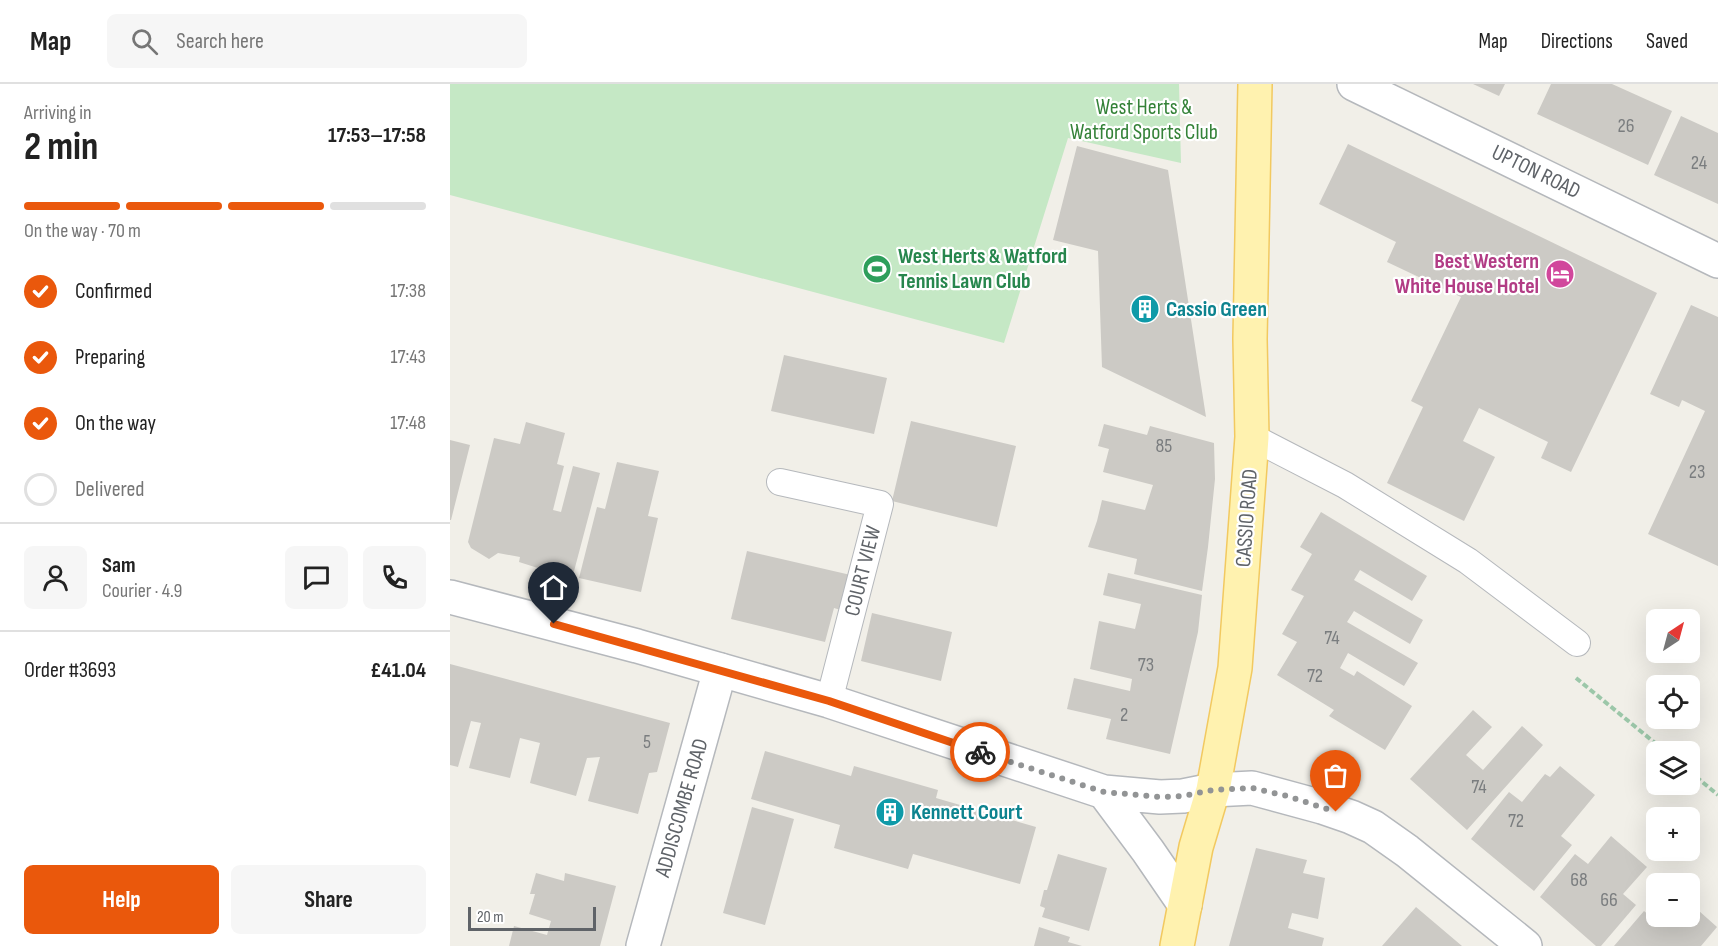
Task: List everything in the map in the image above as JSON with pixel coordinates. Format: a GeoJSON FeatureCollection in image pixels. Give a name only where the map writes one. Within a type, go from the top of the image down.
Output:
{"type":"FeatureCollection","features":[{"type":"Feature","properties":{"kind":"main road","name":"CASSIO ROAD"},"geometry":{"type":"LineString","coordinates":[[1177,946],[1196,847],[1213,790],[1236,668],[1252,437],[1250,339],[1255,84]]}},
{"type":"Feature","properties":{"kind":"street","name":"UPTON ROAD"},"geometry":{"type":"LineString","coordinates":[[1354,84],[1718,261]]}},
{"type":"Feature","properties":{"kind":"street"},"geometry":{"type":"LineString","coordinates":[[450,597],[829,701],[1104,792],[1160,797],[1183,796],[1213,790],[1252,788],[1322,807],[1373,827],[1407,851],[1525,946]]}},
{"type":"Feature","properties":{"kind":"street","name":"ADDISCOMBE ROAD"},"geometry":{"type":"LineString","coordinates":[[643,946],[720,670]]}},
{"type":"Feature","properties":{"kind":"street"},"geometry":{"type":"LineString","coordinates":[[1104,792],[1148,850],[1185,905]]}},
{"type":"Feature","properties":{"kind":"lane"},"geometry":{"type":"LineString","coordinates":[[1252,437],[1345,485],[1468,561],[1577,643]]}},
{"type":"Feature","properties":{"kind":"lane","name":"COURT VIEW"},"geometry":{"type":"LineString","coordinates":[[780,482],[880,504],[829,701]]}},
{"type":"Feature","properties":{"kind":"path"},"geometry":{"type":"LineString","coordinates":[[1700,780],[1718,795]]}},
{"type":"Feature","properties":{"kind":"green space","name":"West Herts & Watford Tennis Lawn Club"},"geometry":{"type":"Polygon","coordinates":[[[450,84],[1179,84],[1181,163],[1068,138],[1004,343],[450,195],[450,84]]]}},
{"type":"Feature","properties":{"kind":"building"},"geometry":{"type":"Polygon","coordinates":[[[1473,84],[1505,84],[1499,96],[1473,84]]]}},
{"type":"Feature","properties":{"kind":"building"},"geometry":{"type":"Polygon","coordinates":[[[1551,84],[1612,84],[1672,111],[1648,165],[1537,114],[1551,84]]]}},
{"type":"Feature","properties":{"kind":"building"},"geometry":{"type":"Polygon","coordinates":[[[1681,116],[1718,133],[1718,204],[1654,175],[1681,116]]]}},
{"type":"Feature","properties":{"kind":"building"},"geometry":{"type":"Polygon","coordinates":[[[1348,144],[1657,293],[1571,472],[1541,458],[1548,442],[1479,408],[1463,441],[1495,457],[1464,521],[1387,483],[1423,407],[1411,401],[1461,297],[1387,262],[1396,242],[1319,204],[1348,144]]]}},
{"type":"Feature","properties":{"kind":"building","name":"Cassio Green"},"geometry":{"type":"Polygon","coordinates":[[[1077,146],[1168,170],[1206,417],[1102,367],[1098,251],[1053,240],[1077,146]]]}},
{"type":"Feature","properties":{"kind":"building"},"geometry":{"type":"Polygon","coordinates":[[[1691,305],[1718,317],[1718,566],[1648,534],[1705,411],[1682,400],[1679,407],[1650,394],[1691,305]]]}},
{"type":"Feature","properties":{"kind":"building"},"geometry":{"type":"Polygon","coordinates":[[[784,355],[887,378],[874,434],[771,411],[784,355]]]}},
{"type":"Feature","properties":{"kind":"building"},"geometry":{"type":"Polygon","coordinates":[[[911,421],[1016,446],[997,527],[892,501],[911,421]]]}},
{"type":"Feature","properties":{"kind":"building"},"geometry":{"type":"Polygon","coordinates":[[[526,422],[565,433],[557,464],[564,466],[553,510],[561,512],[573,466],[600,473],[573,575],[562,572],[560,575],[519,562],[520,557],[498,553],[489,559],[471,548],[468,542],[494,438],[520,444],[526,422]]]}},
{"type":"Feature","properties":{"kind":"building"},"geometry":{"type":"Polygon","coordinates":[[[1104,424],[1147,435],[1150,426],[1214,443],[1215,479],[1202,591],[1134,574],[1137,559],[1088,547],[1102,500],[1145,510],[1153,485],[1103,472],[1109,449],[1098,446],[1104,424]]]}},
{"type":"Feature","properties":{"kind":"building"},"geometry":{"type":"Polygon","coordinates":[[[450,440],[470,445],[451,520],[450,520],[450,440]]]}},
{"type":"Feature","properties":{"kind":"building"},"geometry":{"type":"Polygon","coordinates":[[[617,462],[659,471],[648,516],[658,518],[641,592],[579,578],[597,507],[605,509],[617,462]]]}},
{"type":"Feature","properties":{"kind":"building"},"geometry":{"type":"Polygon","coordinates":[[[1321,512],[1427,576],[1412,601],[1360,570],[1354,580],[1423,620],[1410,644],[1354,611],[1347,622],[1418,663],[1404,686],[1348,653],[1340,668],[1354,676],[1357,671],[1412,706],[1385,750],[1329,716],[1334,710],[1277,675],[1297,642],[1282,634],[1304,596],[1291,590],[1312,554],[1300,547],[1321,512]]]}},
{"type":"Feature","properties":{"kind":"building"},"geometry":{"type":"Polygon","coordinates":[[[747,551],[855,576],[847,612],[834,608],[825,642],[731,619],[747,551]]]}},
{"type":"Feature","properties":{"kind":"building"},"geometry":{"type":"Polygon","coordinates":[[[1108,573],[1202,595],[1198,632],[1170,754],[1106,739],[1111,719],[1067,709],[1074,678],[1130,691],[1132,679],[1090,669],[1099,621],[1135,629],[1141,604],[1103,595],[1108,573]]]}},
{"type":"Feature","properties":{"kind":"building"},"geometry":{"type":"Polygon","coordinates":[[[872,613],[952,632],[941,681],[861,661],[872,613]]]}},
{"type":"Feature","properties":{"kind":"building"},"geometry":{"type":"Polygon","coordinates":[[[450,664],[670,723],[657,772],[649,773],[638,814],[588,801],[600,757],[587,758],[576,796],[530,783],[540,743],[520,738],[510,778],[469,768],[481,723],[471,721],[458,767],[450,765],[450,664]]]}},
{"type":"Feature","properties":{"kind":"building"},"geometry":{"type":"Polygon","coordinates":[[[1473,710],[1492,727],[1466,755],[1483,770],[1522,726],[1543,745],[1467,830],[1410,779],[1473,710]]]}},
{"type":"Feature","properties":{"kind":"building","name":"Kennett Court"},"geometry":{"type":"Polygon","coordinates":[[[765,751],[851,776],[854,766],[938,790],[936,798],[1036,827],[1020,884],[913,854],[908,869],[834,848],[840,825],[751,799],[765,751]]]}},
{"type":"Feature","properties":{"kind":"building"},"geometry":{"type":"Polygon","coordinates":[[[1560,766],[1595,795],[1561,836],[1572,845],[1534,891],[1471,839],[1509,792],[1522,802],[1545,774],[1550,777],[1560,766]]]}},
{"type":"Feature","properties":{"kind":"building"},"geometry":{"type":"Polygon","coordinates":[[[752,807],[794,819],[765,925],[723,913],[752,807]]]}},
{"type":"Feature","properties":{"kind":"building"},"geometry":{"type":"Polygon","coordinates":[[[1611,836],[1647,867],[1623,894],[1636,905],[1601,946],[1596,946],[1540,897],[1575,854],[1588,864],[1611,836]]]}},
{"type":"Feature","properties":{"kind":"building"},"geometry":{"type":"Polygon","coordinates":[[[1256,848],[1307,860],[1303,873],[1325,878],[1318,919],[1292,913],[1288,928],[1324,938],[1322,946],[1229,946],[1256,848]]]}},
{"type":"Feature","properties":{"kind":"building"},"geometry":{"type":"Polygon","coordinates":[[[1058,854],[1107,868],[1089,931],[1042,917],[1045,908],[1040,906],[1044,890],[1047,890],[1058,854]]]}},
{"type":"Feature","properties":{"kind":"building"},"geometry":{"type":"Polygon","coordinates":[[[536,873],[564,881],[565,873],[616,886],[600,946],[509,946],[514,926],[547,935],[551,921],[529,914],[535,894],[530,894],[536,873]]]}},
{"type":"Feature","properties":{"kind":"building"},"geometry":{"type":"Polygon","coordinates":[[[1416,907],[1462,946],[1382,946],[1416,907]]]}},
{"type":"Feature","properties":{"kind":"building"},"geometry":{"type":"Polygon","coordinates":[[[1644,911],[1646,927],[1700,927],[1700,912],[1717,927],[1701,946],[1614,946],[1644,911]]]}},
{"type":"Feature","properties":{"kind":"building"},"geometry":{"type":"Polygon","coordinates":[[[1039,927],[1070,937],[1068,942],[1082,946],[1034,946],[1039,927]]]}},
{"type":"Feature","properties":{"kind":"way so far"},"geometry":{"type":"LineString","coordinates":[[980,752],[1104,792],[1160,797],[1183,796],[1213,790],[1252,788],[1287,796],[1336,812]]}},
{"type":"Feature","properties":{"kind":"place","name":"West Herts & Watford Tennis Lawn Club"},"geometry":{"type":"Point","coordinates":[877,269]}},
{"type":"Feature","properties":{"kind":"place","name":"Best Western White House Hotel"},"geometry":{"type":"Point","coordinates":[1560,274]}},
{"type":"Feature","properties":{"kind":"place","name":"Cassio Green"},"geometry":{"type":"Point","coordinates":[1145,309]}},
{"type":"Feature","properties":{"kind":"place","name":"Kennett Court"},"geometry":{"type":"Point","coordinates":[890,812]}},
{"type":"Feature","properties":{"kind":"route"},"geometry":{"type":"LineString","coordinates":[[554,624],[829,701],[980,752]]}},
{"type":"Feature","properties":{"kind":"park label","name":"West Herts & Watford Sports Club"},"geometry":{"type":"Point","coordinates":[1144,120]}}]}
